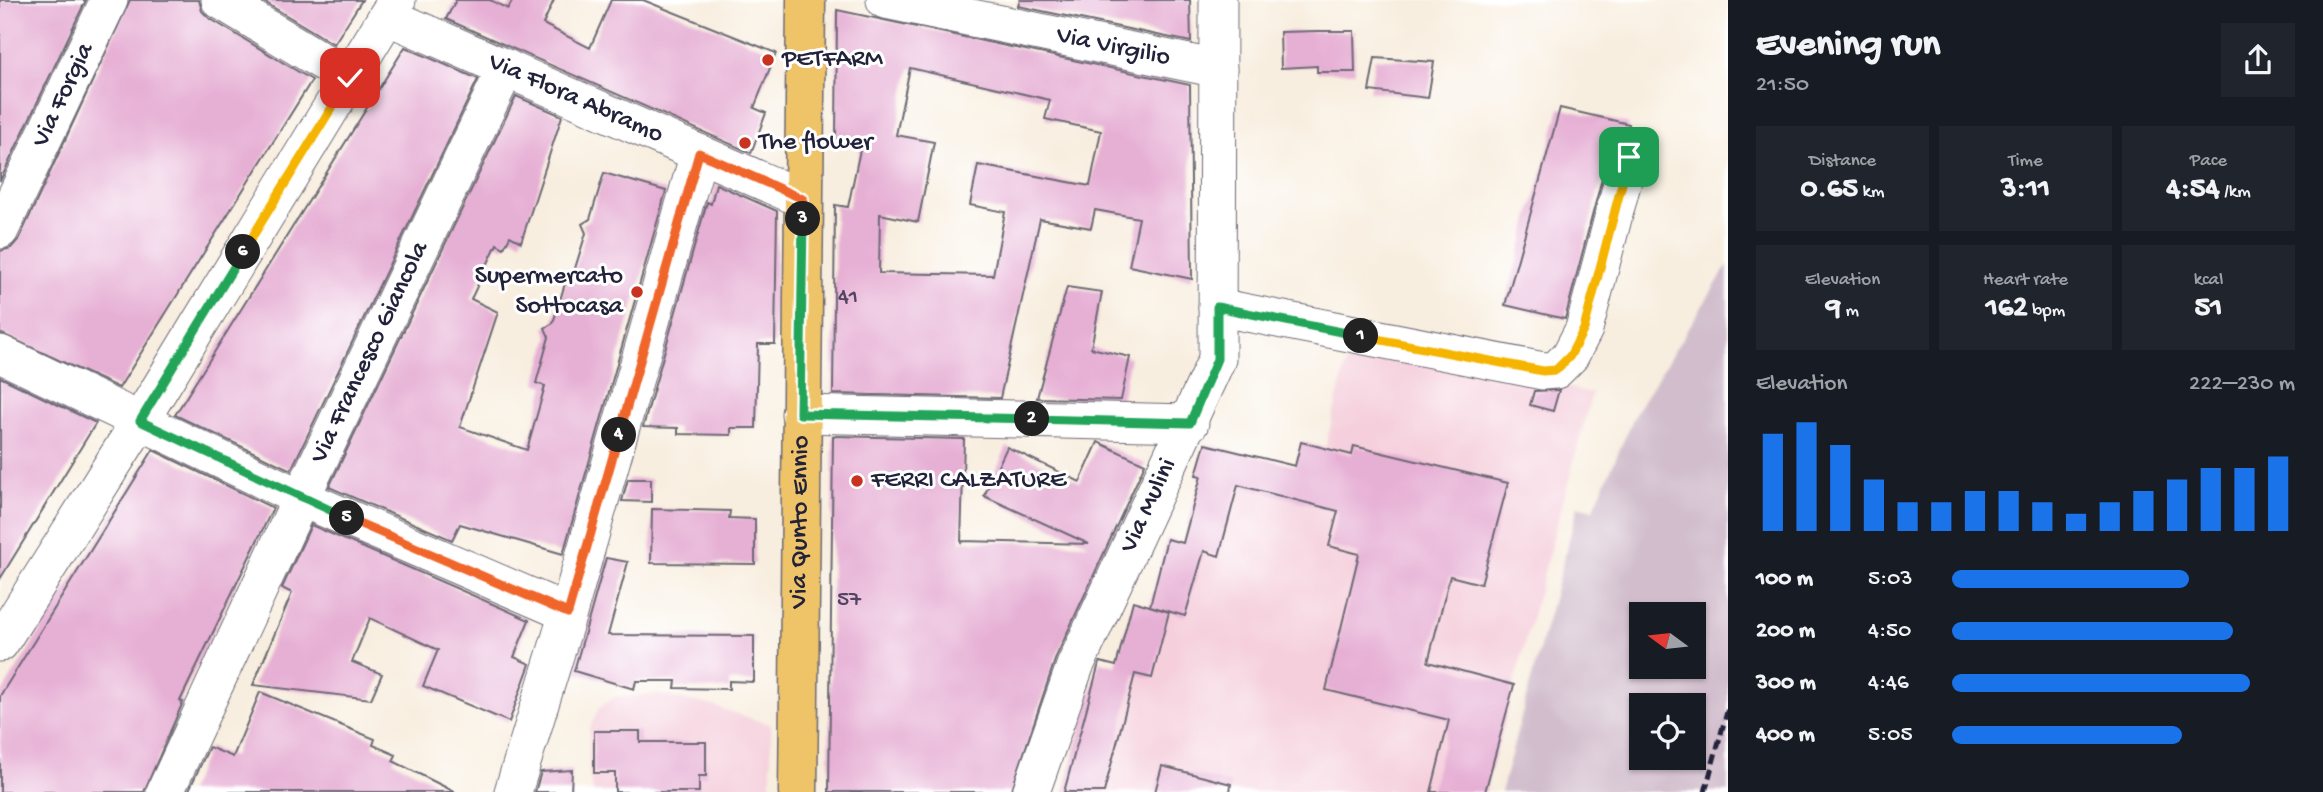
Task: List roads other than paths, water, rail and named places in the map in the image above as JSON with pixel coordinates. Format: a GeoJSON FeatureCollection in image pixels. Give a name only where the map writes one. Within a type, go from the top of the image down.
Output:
{"type":"FeatureCollection","features":[{"type":"Feature","properties":{"kind":"main road","name":"Via Qunto Ennio"},"geometry":{"type":"LineString","coordinates":[[798,792],[806,0]]}},
{"type":"Feature","properties":{"kind":"street","name":"Via Forgia"},"geometry":{"type":"LineString","coordinates":[[0,230],[109,0]]}},
{"type":"Feature","properties":{"kind":"street"},"geometry":{"type":"LineString","coordinates":[[220,0],[350,78]]}},
{"type":"Feature","properties":{"kind":"street","name":"Via Virgilio"},"geometry":{"type":"LineString","coordinates":[[885,0],[1218,69]]}},
{"type":"Feature","properties":{"kind":"street","name":"Via Mulini"},"geometry":{"type":"LineString","coordinates":[[1031,792],[1075,666],[1190,423],[1217,359],[1218,0]]}},
{"type":"Feature","properties":{"kind":"street"},"geometry":{"type":"LineString","coordinates":[[0,643],[140,421],[392,8]]}},
{"type":"Feature","properties":{"kind":"street","name":"Via Flora Abramo"},"geometry":{"type":"LineString","coordinates":[[392,8],[506,68],[803,199]]}},
{"type":"Feature","properties":{"kind":"street","name":"Via Francesco Giancola"},"geometry":{"type":"LineString","coordinates":[[165,792],[301,498],[506,68]]}},
{"type":"Feature","properties":{"kind":"street"},"geometry":{"type":"LineString","coordinates":[[513,792],[568,613],[699,153]]}},
{"type":"Feature","properties":{"kind":"street"},"geometry":{"type":"LineString","coordinates":[[1217,307],[1543,371],[1556,370],[1570,356],[1584,329],[1629,157]]}},
{"type":"Feature","properties":{"kind":"street"},"geometry":{"type":"LineString","coordinates":[[0,354],[301,498],[568,613]]}},
{"type":"Feature","properties":{"kind":"street"},"geometry":{"type":"LineString","coordinates":[[800,414],[1190,423]]}},
{"type":"Feature","properties":{"kind":"railway"},"geometry":{"type":"LineString","coordinates":[[1705,792],[1728,708]]}},
{"type":"Feature","properties":{"kind":"place","name":"PETFARM"},"geometry":{"type":"Point","coordinates":[768,60]}},
{"type":"Feature","properties":{"kind":"place","name":"The flower"},"geometry":{"type":"Point","coordinates":[745,143]}},
{"type":"Feature","properties":{"kind":"place","name":"Supermercato Sottocasa"},"geometry":{"type":"Point","coordinates":[637,292]}},
{"type":"Feature","properties":{"kind":"place","name":"FERRI CALZATURE"},"geometry":{"type":"Point","coordinates":[857,481]}}]}
